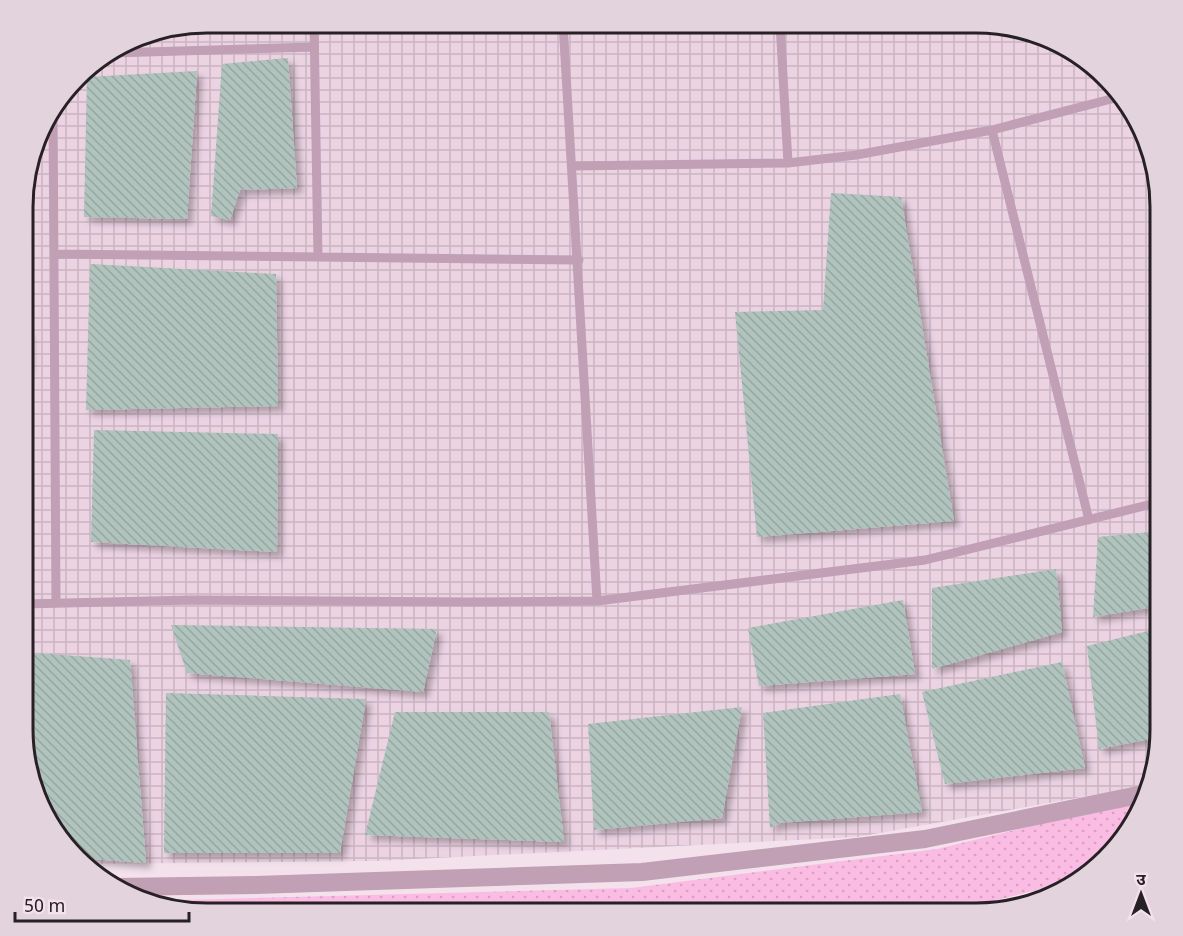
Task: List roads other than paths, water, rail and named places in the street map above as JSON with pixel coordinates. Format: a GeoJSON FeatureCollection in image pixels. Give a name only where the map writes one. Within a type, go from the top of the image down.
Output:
{"type":"FeatureCollection","features":[{"type":"Feature","properties":{"kind":"street"},"geometry":{"type":"LineString","coordinates":[[134,887],[256,885],[642,872],[925,838],[1137,795]]}},
{"type":"Feature","properties":{"kind":"lane"},"geometry":{"type":"LineString","coordinates":[[314,33],[318,257]]}},
{"type":"Feature","properties":{"kind":"lane"},"geometry":{"type":"LineString","coordinates":[[564,33],[579,260],[597,601]]}},
{"type":"Feature","properties":{"kind":"lane"},"geometry":{"type":"LineString","coordinates":[[781,33],[788,163]]}},
{"type":"Feature","properties":{"kind":"lane"},"geometry":{"type":"LineString","coordinates":[[127,53],[314,47]]}},
{"type":"Feature","properties":{"kind":"lane"},"geometry":{"type":"LineString","coordinates":[[572,166],[788,163],[909,146],[992,130],[1112,99]]}},
{"type":"Feature","properties":{"kind":"lane"},"geometry":{"type":"LineString","coordinates":[[53,126],[56,602]]}},
{"type":"Feature","properties":{"kind":"lane"},"geometry":{"type":"LineString","coordinates":[[992,130],[1089,520]]}},
{"type":"Feature","properties":{"kind":"lane"},"geometry":{"type":"LineString","coordinates":[[54,254],[579,260]]}},
{"type":"Feature","properties":{"kind":"lane"},"geometry":{"type":"LineString","coordinates":[[33,603],[193,600],[597,601],[925,560],[1150,505]]}}]}
